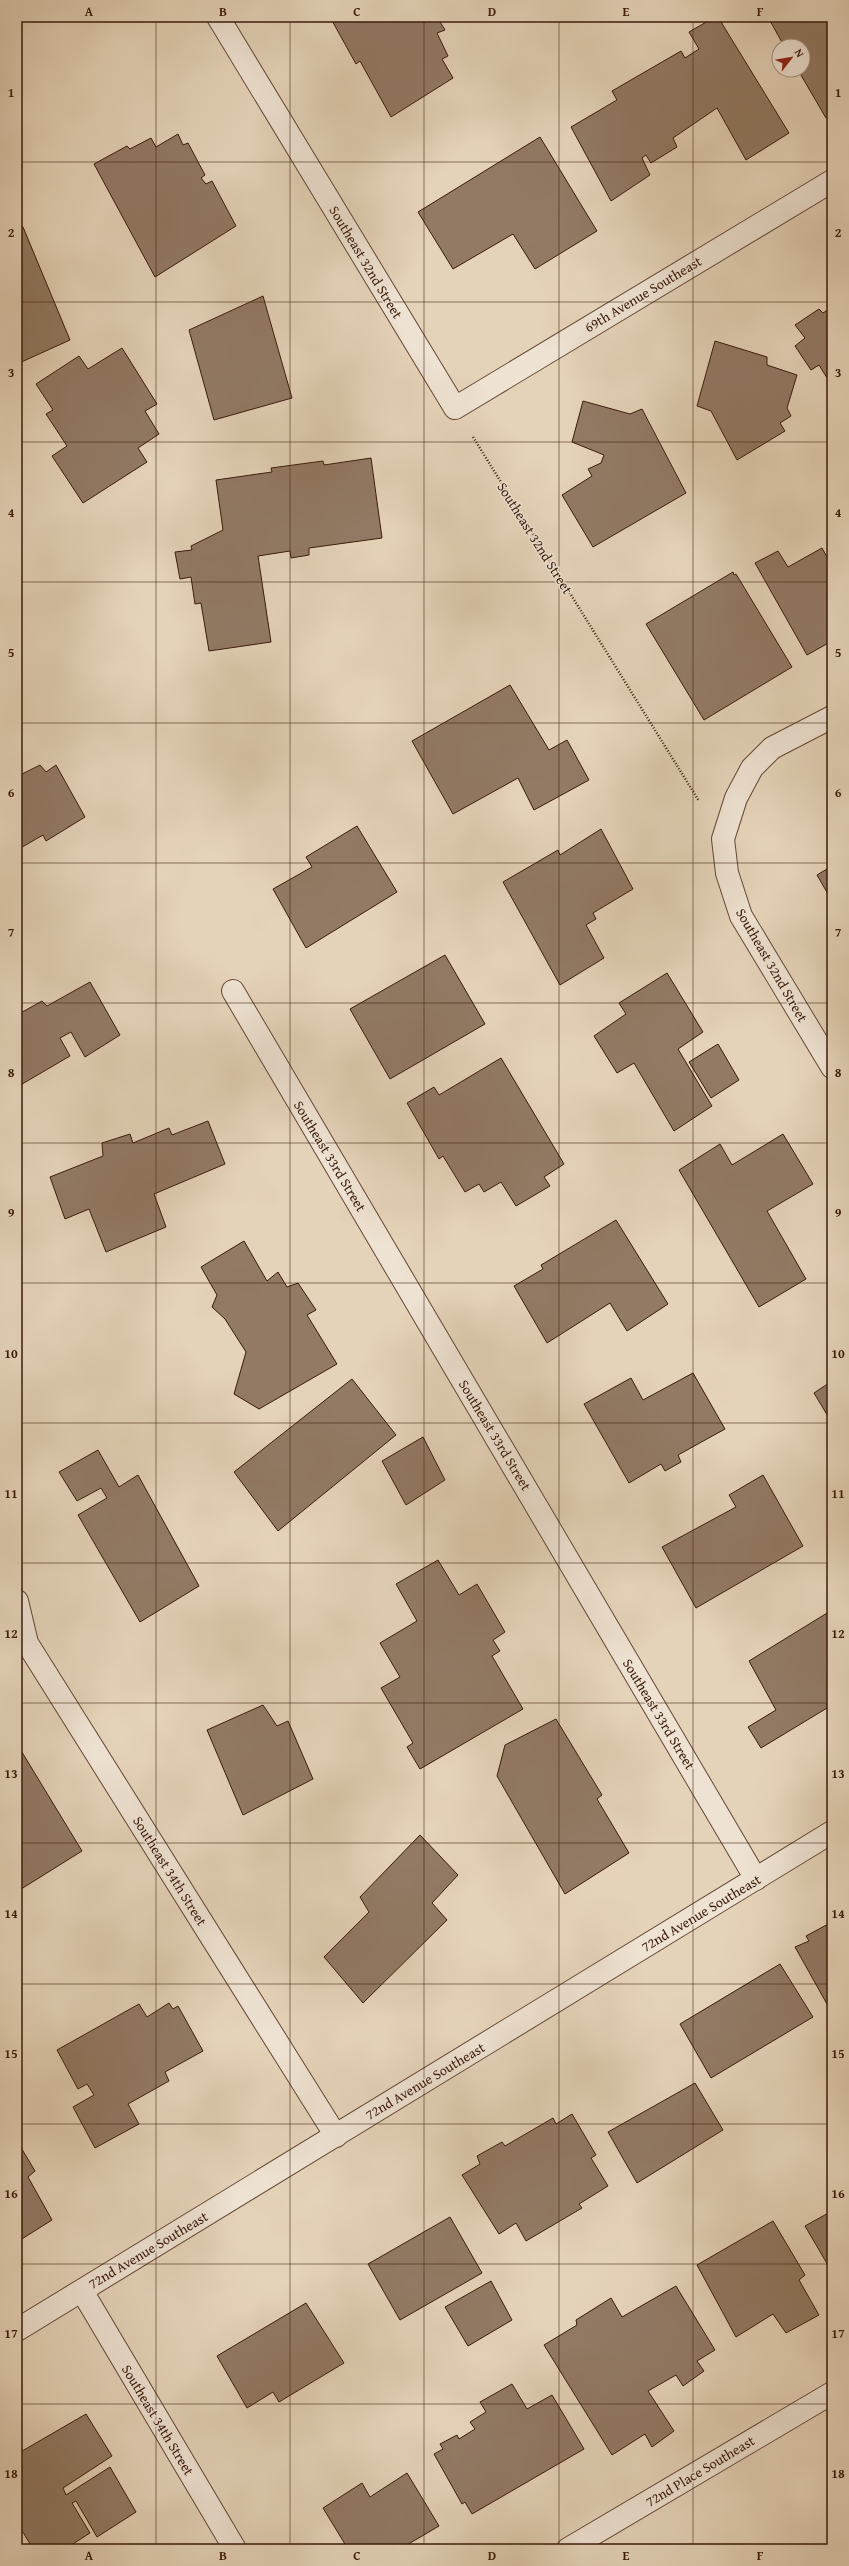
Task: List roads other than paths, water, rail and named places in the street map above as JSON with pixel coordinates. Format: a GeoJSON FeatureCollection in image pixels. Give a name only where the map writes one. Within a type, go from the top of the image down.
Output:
{"type":"FeatureCollection","features":[{"type":"Feature","properties":{"kind":"street","name":"Southeast 32nd Street"},"geometry":{"type":"LineString","coordinates":[[218,17],[455,408]]}},
{"type":"Feature","properties":{"kind":"street","name":"69th Avenue Southeast"},"geometry":{"type":"LineString","coordinates":[[455,408],[832,181]]}},
{"type":"Feature","properties":{"kind":"street","name":"Southeast 32nd Street"},"geometry":{"type":"LineString","coordinates":[[832,717],[772,748],[752,768],[736,798],[723,839],[727,873],[741,916],[832,1067]]}},
{"type":"Feature","properties":{"kind":"street","name":"Southeast 33rd Street"},"geometry":{"type":"LineString","coordinates":[[233,991],[756,1879]]}},
{"type":"Feature","properties":{"kind":"street","name":"Southeast 34th Street"},"geometry":{"type":"LineString","coordinates":[[17,1601],[27,1643],[336,2136]]}},
{"type":"Feature","properties":{"kind":"street","name":"72nd Avenue Southeast"},"geometry":{"type":"LineString","coordinates":[[17,2330],[832,1832]]}},
{"type":"Feature","properties":{"kind":"street","name":"Southeast 34th Street"},"geometry":{"type":"LineString","coordinates":[[82,2291],[235,2549]]}},
{"type":"Feature","properties":{"kind":"street","name":"72nd Place Southeast"},"geometry":{"type":"LineString","coordinates":[[568,2549],[832,2393]]}}]}
